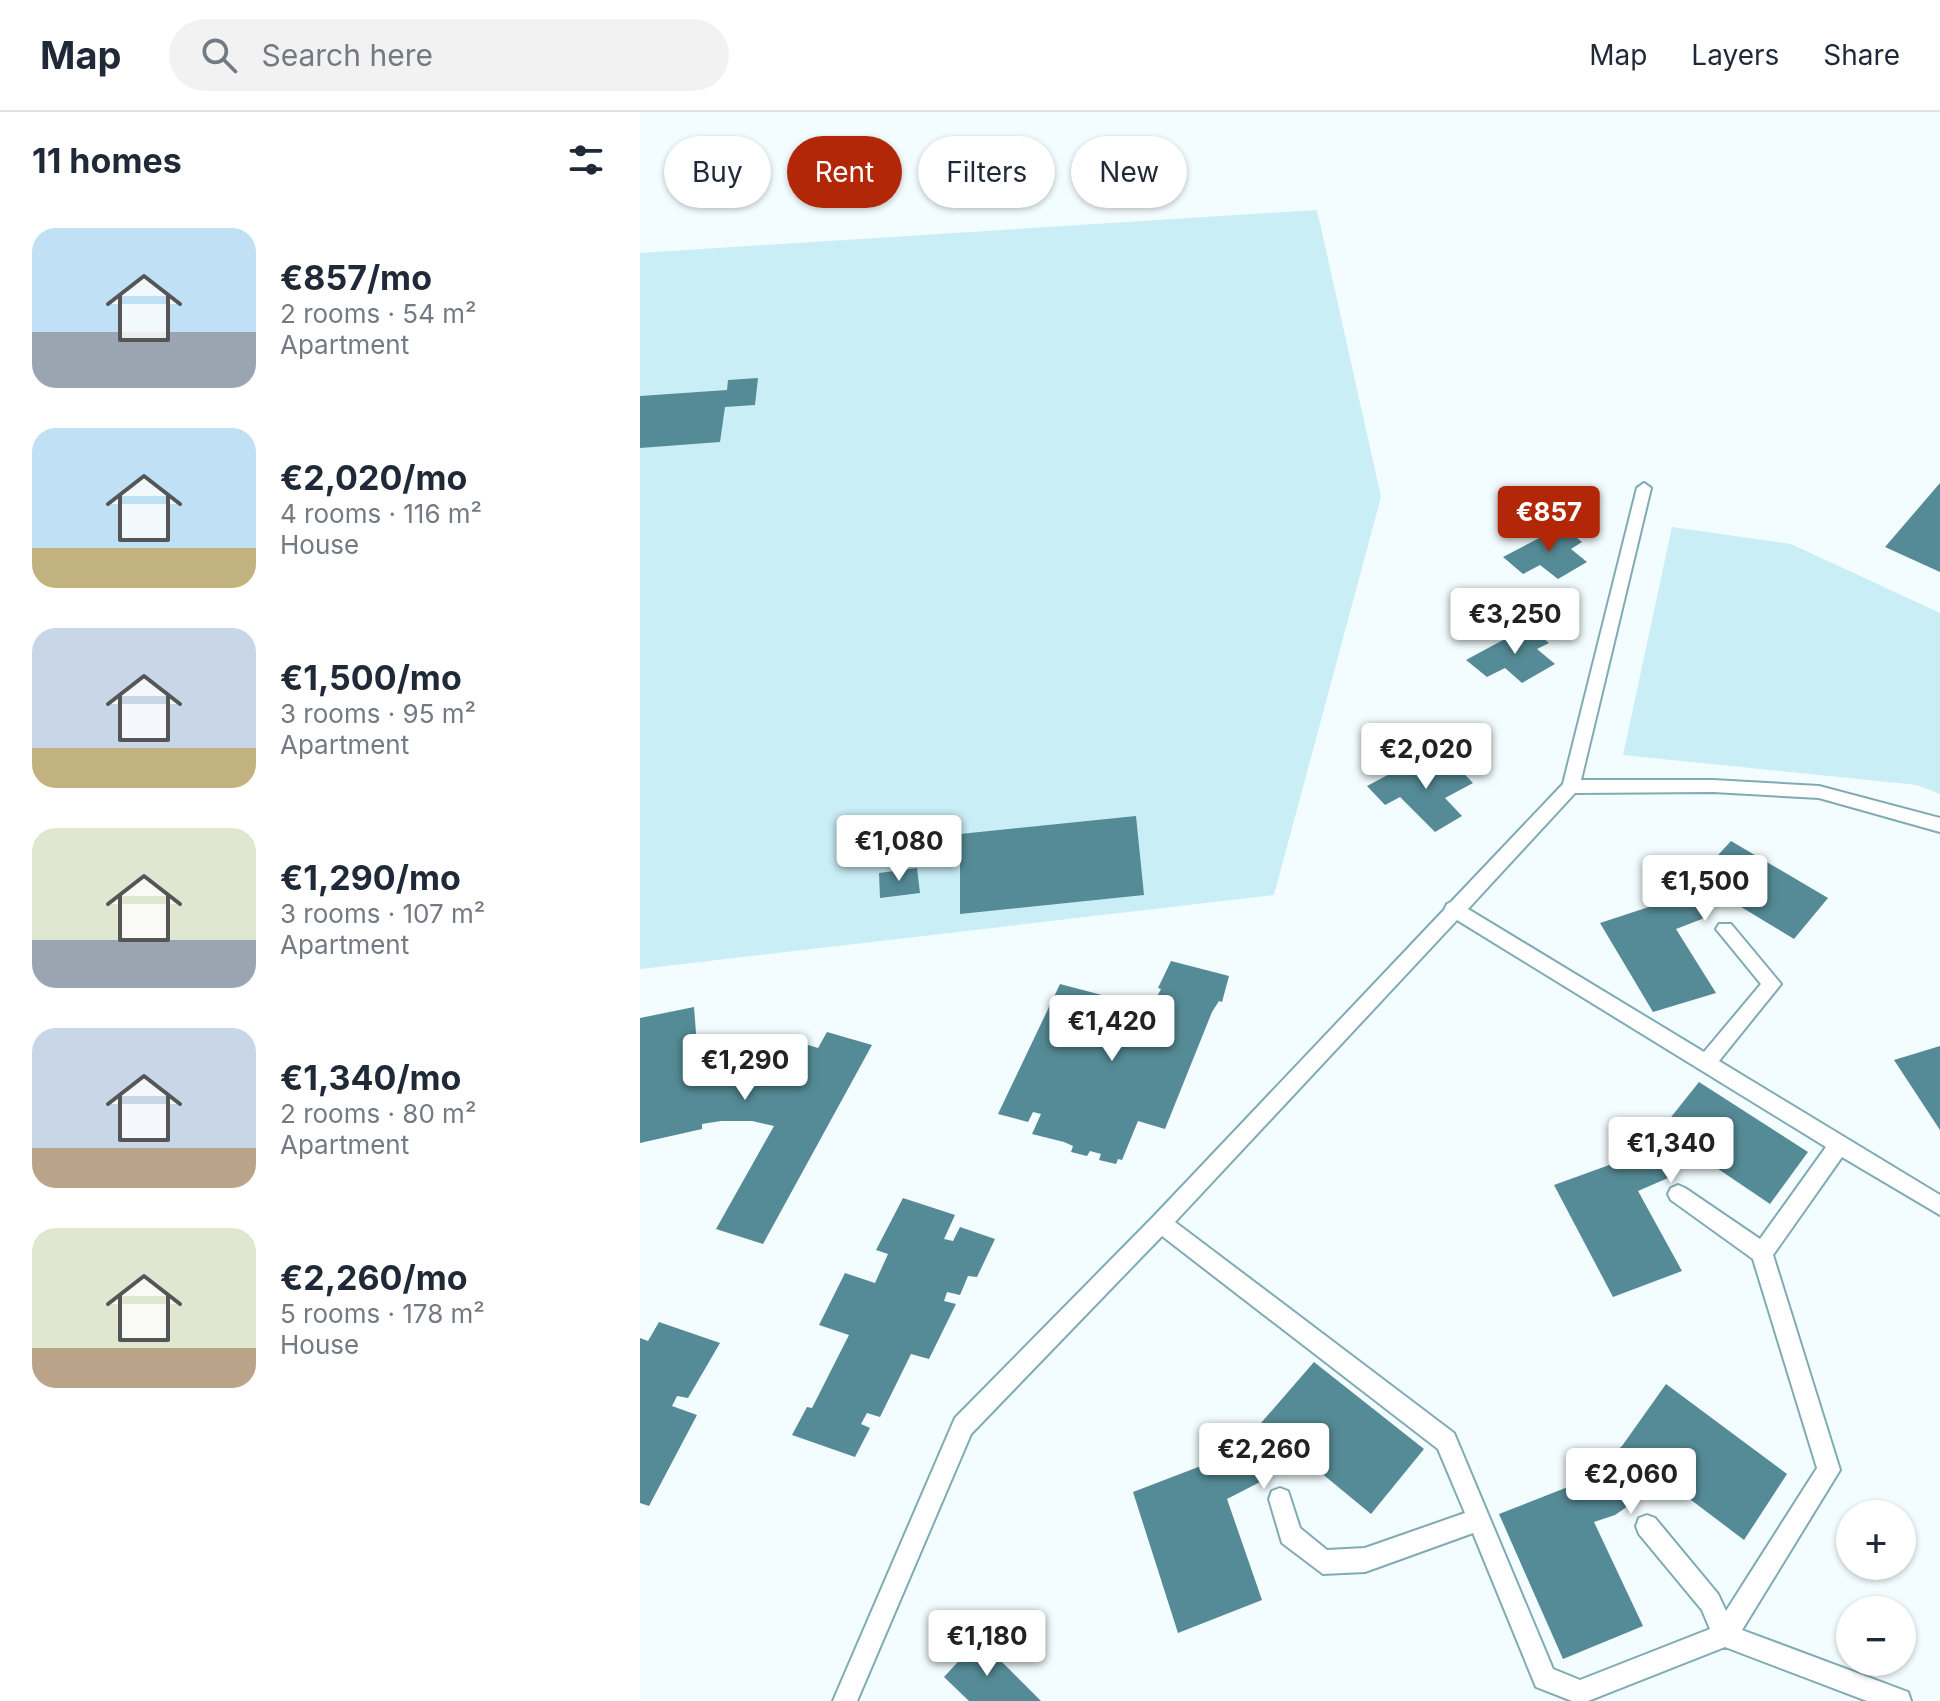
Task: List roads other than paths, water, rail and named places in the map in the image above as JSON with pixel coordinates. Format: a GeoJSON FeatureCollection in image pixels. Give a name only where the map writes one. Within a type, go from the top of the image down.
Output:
{"type":"FeatureCollection","features":[{"type":"Feature","properties":{"kind":"lane"},"geometry":{"type":"LineString","coordinates":[[845,1701],[963,1426],[1161,1223],[1571,787],[1644,488]]}},
{"type":"Feature","properties":{"kind":"lane"},"geometry":{"type":"LineString","coordinates":[[1571,787],[1713,786],[1819,792],[1940,825]]}},
{"type":"Feature","properties":{"kind":"lane"},"geometry":{"type":"LineString","coordinates":[[1453,909],[1940,1206]]}},
{"type":"Feature","properties":{"kind":"lane"},"geometry":{"type":"LineString","coordinates":[[1706,1063],[1772,984],[1725,929]]}},
{"type":"Feature","properties":{"kind":"lane"},"geometry":{"type":"LineString","coordinates":[[1762,1253],[1839,1144]]}},
{"type":"Feature","properties":{"kind":"lane"},"geometry":{"type":"LineString","coordinates":[[1161,1223],[1446,1441],[1545,1678],[1580,1692],[1725,1635],[1829,1470],[1762,1253],[1678,1194]]}},
{"type":"Feature","properties":{"kind":"lane"},"geometry":{"type":"LineString","coordinates":[[1280,1499],[1290,1535],[1323,1562],[1365,1560],[1478,1520]]}},
{"type":"Feature","properties":{"kind":"lane"},"geometry":{"type":"LineString","coordinates":[[1647,1526],[1710,1602],[1725,1635],[1899,1701]]}}]}
